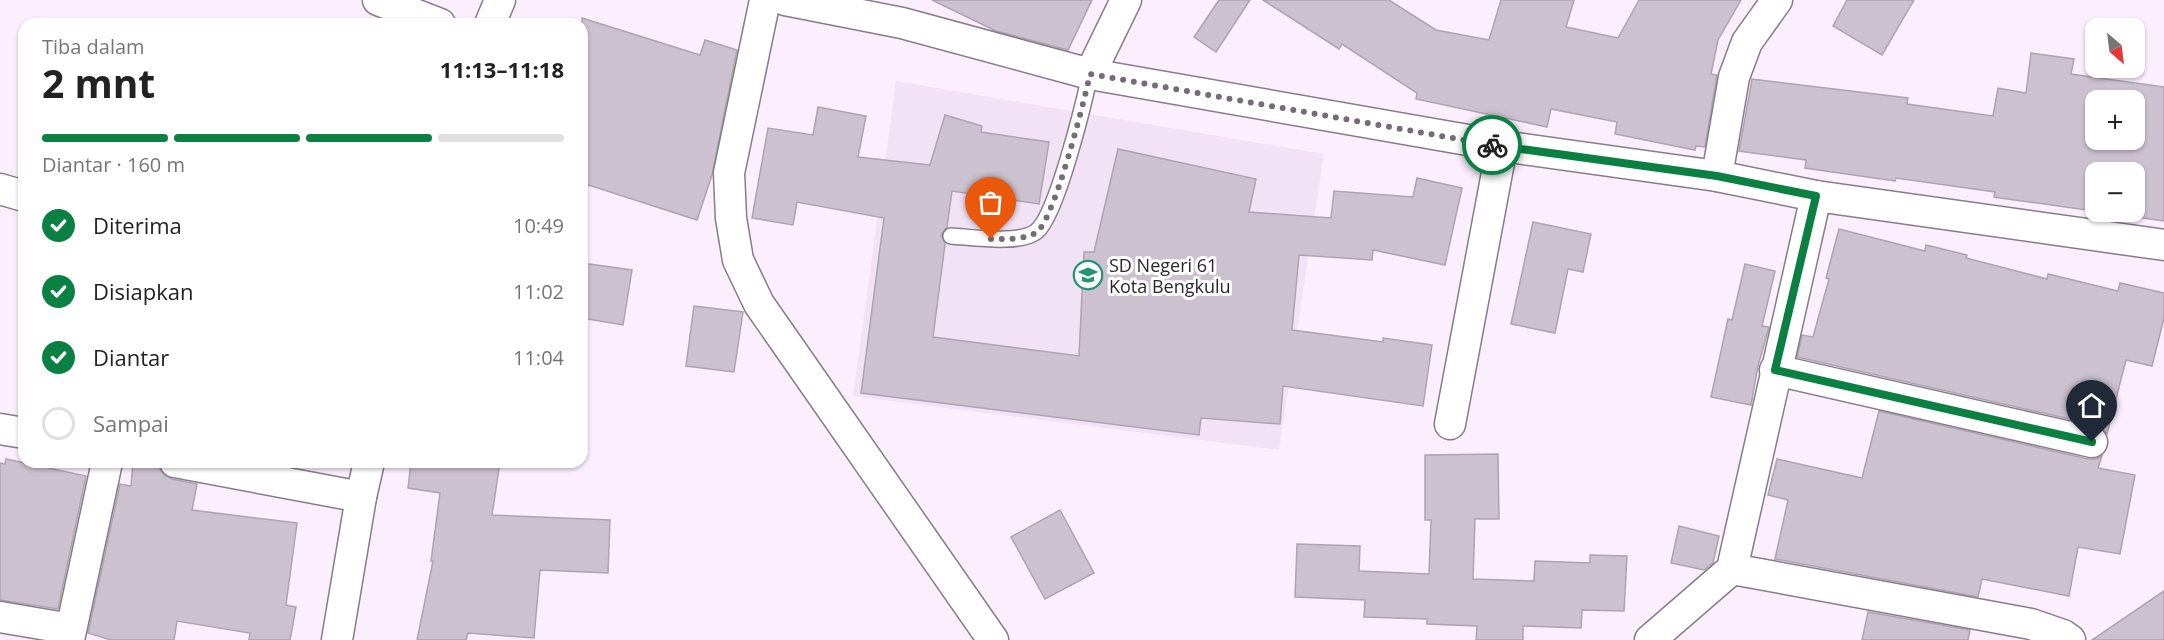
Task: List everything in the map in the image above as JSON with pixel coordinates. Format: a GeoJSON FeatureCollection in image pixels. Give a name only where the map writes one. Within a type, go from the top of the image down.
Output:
{"type":"FeatureCollection","features":[{"type":"Feature","properties":{"kind":"street"},"geometry":{"type":"LineString","coordinates":[[378,0],[424,18]]}},
{"type":"Feature","properties":{"kind":"street"},"geometry":{"type":"LineString","coordinates":[[492,18],[500,0]]}},
{"type":"Feature","properties":{"kind":"street"},"geometry":{"type":"LineString","coordinates":[[765,0],[729,173],[731,218],[738,260],[759,304],[993,640]]}},
{"type":"Feature","properties":{"kind":"street"},"geometry":{"type":"LineString","coordinates":[[785,0],[908,12],[1090,74],[1502,147],[1717,176],[1816,196],[2164,245]]}},
{"type":"Feature","properties":{"kind":"street"},"geometry":{"type":"LineString","coordinates":[[1090,74],[1126,0]]}},
{"type":"Feature","properties":{"kind":"street"},"geometry":{"type":"LineString","coordinates":[[1717,176],[1734,77],[1746,42],[1777,0]]}},
{"type":"Feature","properties":{"kind":"street"},"geometry":{"type":"LineString","coordinates":[[1450,424],[1502,147]]}},
{"type":"Feature","properties":{"kind":"street"},"geometry":{"type":"LineString","coordinates":[[0,189],[18,194]]}},
{"type":"Feature","properties":{"kind":"street"},"geometry":{"type":"LineString","coordinates":[[1650,640],[1732,569],[1816,196]]}},
{"type":"Feature","properties":{"kind":"street"},"geometry":{"type":"LineString","coordinates":[[1775,370],[2092,442]]}},
{"type":"Feature","properties":{"kind":"street"},"geometry":{"type":"LineString","coordinates":[[0,429],[18,432]]}},
{"type":"Feature","properties":{"kind":"street"},"geometry":{"type":"LineString","coordinates":[[0,617],[70,634],[106,468]]}},
{"type":"Feature","properties":{"kind":"street"},"geometry":{"type":"LineString","coordinates":[[206,468],[361,498]]}},
{"type":"Feature","properties":{"kind":"street"},"geometry":{"type":"LineString","coordinates":[[338,640],[368,468]]}},
{"type":"Feature","properties":{"kind":"street"},"geometry":{"type":"LineString","coordinates":[[1732,569],[2031,624],[2063,635],[2070,640]]}},
{"type":"Feature","properties":{"kind":"lane"},"geometry":{"type":"LineString","coordinates":[[951,236],[1012,240],[1036,232],[1048,215],[1082,112],[1090,74]]}},
{"type":"Feature","properties":{"kind":"shaded area","name":"SD Negeri 61 Kota Bengkulu"},"geometry":{"type":"Polygon","coordinates":[[[896,81],[1324,154],[1279,450],[853,396],[896,81]]]}},
{"type":"Feature","properties":{"kind":"building"},"geometry":{"type":"Polygon","coordinates":[[[932,0],[1092,0],[1068,50],[996,31],[932,0]]]}},
{"type":"Feature","properties":{"kind":"building"},"geometry":{"type":"Polygon","coordinates":[[[1219,0],[1250,0],[1216,52],[1194,37],[1219,0]]]}},
{"type":"Feature","properties":{"kind":"building"},"geometry":{"type":"Polygon","coordinates":[[[1263,0],[1389,0],[1436,30],[1489,40],[1501,0],[1574,0],[1566,27],[1618,38],[1639,0],[1741,0],[1718,40],[1711,74],[1717,75],[1705,147],[1696,146],[1695,150],[1615,134],[1617,122],[1551,109],[1547,127],[1416,99],[1417,93],[1342,44],[1339,49],[1263,0]]]}},
{"type":"Feature","properties":{"kind":"building"},"geometry":{"type":"Polygon","coordinates":[[[1847,0],[1914,0],[1882,55],[1833,26],[1847,0]]]}},
{"type":"Feature","properties":{"kind":"building"},"geometry":{"type":"Polygon","coordinates":[[[588,20],[700,55],[705,40],[737,50],[712,175],[697,220],[588,185],[588,20]]]}},
{"type":"Feature","properties":{"kind":"building"},"geometry":{"type":"Polygon","coordinates":[[[2031,53],[2074,59],[2071,74],[2085,76],[2085,78],[2164,87],[2164,221],[2145,218],[2145,162],[2085,162],[2085,209],[1994,197],[1995,192],[1805,168],[1806,160],[1739,151],[1752,79],[1908,98],[1907,104],[1993,116],[1998,88],[2026,93],[2031,53]]]}},
{"type":"Feature","properties":{"kind":"building","name":"SD Negeri 61 Kota Bengkulu"},"geometry":{"type":"Polygon","coordinates":[[[818,107],[866,116],[858,157],[930,165],[945,115],[982,126],[981,132],[1049,142],[1039,204],[952,191],[947,227],[941,235],[945,244],[933,337],[1079,356],[1084,252],[1094,252],[1118,149],[1256,179],[1249,212],[1331,218],[1334,191],[1413,197],[1417,178],[1462,188],[1445,265],[1373,250],[1372,260],[1299,255],[1292,330],[1383,342],[1383,338],[1432,345],[1423,406],[1283,386],[1280,424],[1201,418],[1199,435],[861,393],[884,218],[797,202],[793,225],[752,218],[768,128],[813,135],[818,107]]]}},
{"type":"Feature","properties":{"kind":"building"},"geometry":{"type":"Polygon","coordinates":[[[1533,222],[1591,234],[1583,272],[1568,269],[1555,333],[1511,324],[1533,222]]]}},
{"type":"Feature","properties":{"kind":"building"},"geometry":{"type":"Polygon","coordinates":[[[1839,229],[1925,251],[1926,245],[2047,279],[2048,274],[2118,291],[2120,283],[2164,293],[2164,318],[2152,366],[2126,360],[2107,434],[2096,425],[1797,357],[1802,335],[1813,337],[1829,279],[1826,278],[1839,229]]]}},
{"type":"Feature","properties":{"kind":"building"},"geometry":{"type":"Polygon","coordinates":[[[588,264],[632,270],[623,325],[588,319],[588,264]]]}},
{"type":"Feature","properties":{"kind":"building"},"geometry":{"type":"Polygon","coordinates":[[[1745,264],[1775,271],[1762,326],[1769,327],[1758,366],[1751,405],[1711,397],[1728,319],[1732,320],[1745,264]]]}},
{"type":"Feature","properties":{"kind":"building"},"geometry":{"type":"Polygon","coordinates":[[[694,306],[743,312],[734,372],[686,366],[694,306]]]}},
{"type":"Feature","properties":{"kind":"building"},"geometry":{"type":"Polygon","coordinates":[[[1879,411],[2088,459],[2097,459],[2102,456],[2098,468],[2135,475],[2120,554],[2078,547],[2069,596],[1982,579],[1978,597],[1775,559],[1788,500],[1768,495],[1777,459],[1862,478],[1879,411]]]}},
{"type":"Feature","properties":{"kind":"building"},"geometry":{"type":"Polygon","coordinates":[[[1498,454],[1499,519],[1475,519],[1473,579],[1534,581],[1535,561],[1590,563],[1590,555],[1627,556],[1624,611],[1582,610],[1581,628],[1523,626],[1523,640],[1476,640],[1477,626],[1427,624],[1427,619],[1364,617],[1365,600],[1295,597],[1297,544],[1360,546],[1359,571],[1429,574],[1431,520],[1425,520],[1425,455],[1498,454]]]}},
{"type":"Feature","properties":{"kind":"building"},"geometry":{"type":"Polygon","coordinates":[[[6,459],[18,462],[18,468],[48,468],[86,476],[58,609],[0,600],[0,463],[5,464],[6,459]]]}},
{"type":"Feature","properties":{"kind":"building"},"geometry":{"type":"Polygon","coordinates":[[[132,468],[159,468],[164,475],[172,479],[197,484],[192,510],[297,523],[286,605],[296,607],[290,640],[249,640],[250,633],[177,621],[174,640],[111,640],[88,633],[120,484],[131,486],[132,468]]]}},
{"type":"Feature","properties":{"kind":"building"},"geometry":{"type":"Polygon","coordinates":[[[410,468],[499,468],[492,515],[610,520],[608,573],[540,570],[534,638],[468,633],[466,640],[417,640],[433,561],[431,561],[440,493],[408,488],[410,468]]]}},
{"type":"Feature","properties":{"kind":"building"},"geometry":{"type":"Polygon","coordinates":[[[1060,510],[1094,573],[1045,599],[1011,537],[1060,510]]]}},
{"type":"Feature","properties":{"kind":"building"},"geometry":{"type":"Polygon","coordinates":[[[1679,526],[1719,536],[1713,563],[1704,570],[1671,563],[1679,526]]]}},
{"type":"Feature","properties":{"kind":"building"},"geometry":{"type":"Polygon","coordinates":[[[2164,591],[2164,640],[2092,640],[2164,591]]]}},
{"type":"Feature","properties":{"kind":"building"},"geometry":{"type":"Polygon","coordinates":[[[1868,612],[1970,630],[1968,640],[1862,640],[1868,612]]]}},
{"type":"Feature","properties":{"kind":"way so far"},"geometry":{"type":"LineString","coordinates":[[991,239],[1012,240],[1036,232],[1048,215],[1082,112],[1090,74],[1492,145]]}},
{"type":"Feature","properties":{"kind":"place","name":"SD Negeri 61 Kota Bengkulu"},"geometry":{"type":"Point","coordinates":[1088,275]}},
{"type":"Feature","properties":{"kind":"route"},"geometry":{"type":"LineString","coordinates":[[1492,145],[1717,176],[1816,196],[1775,370],[2092,442]]}}]}
